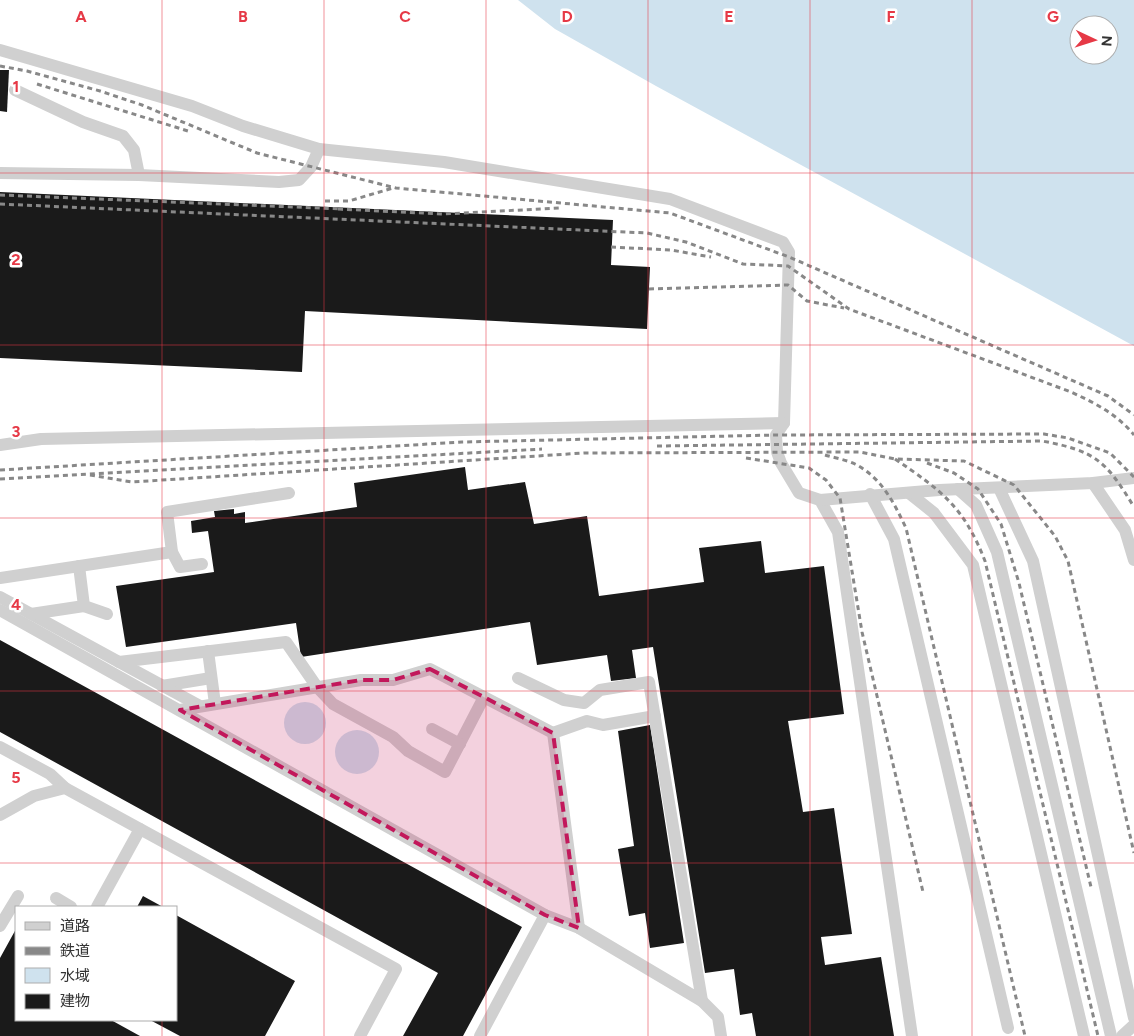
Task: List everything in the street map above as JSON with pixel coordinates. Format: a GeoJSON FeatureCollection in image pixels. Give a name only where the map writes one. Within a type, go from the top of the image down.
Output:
{"type":"FeatureCollection","features":[{"type":"Feature","properties":{"kind":"street"},"geometry":{"type":"LineString","coordinates":[[0,50],[192,106],[243,126],[319,149],[444,162],[670,199],[784,242],[789,252],[784,423],[776,435],[777,452],[781,463],[799,493],[820,500],[870,494],[999,488],[1014,485],[1093,483],[1134,478]]}},
{"type":"Feature","properties":{"kind":"street"},"geometry":{"type":"LineString","coordinates":[[15,90],[83,122],[123,136],[134,150],[139,175]]}},
{"type":"Feature","properties":{"kind":"street"},"geometry":{"type":"LineString","coordinates":[[0,173],[139,175],[279,182],[299,180],[311,166],[319,149]]}},
{"type":"Feature","properties":{"kind":"street"},"geometry":{"type":"LineString","coordinates":[[0,444],[41,439],[784,423]]}},
{"type":"Feature","properties":{"kind":"street"},"geometry":{"type":"LineString","coordinates":[[1093,483],[1125,530],[1134,560]]}},
{"type":"Feature","properties":{"kind":"street"},"geometry":{"type":"LineString","coordinates":[[999,488],[1033,561],[1134,1018]]}},
{"type":"Feature","properties":{"kind":"street"},"geometry":{"type":"LineString","coordinates":[[958,489],[976,505],[997,552],[1111,1036]]}},
{"type":"Feature","properties":{"kind":"street"},"geometry":{"type":"LineString","coordinates":[[202,564],[180,567],[172,552],[167,512],[289,493]]}},
{"type":"Feature","properties":{"kind":"street"},"geometry":{"type":"LineString","coordinates":[[909,493],[934,513],[973,565],[1084,1036]]}},
{"type":"Feature","properties":{"kind":"street"},"geometry":{"type":"LineString","coordinates":[[870,494],[894,538],[1008,1028]]}},
{"type":"Feature","properties":{"kind":"street"},"geometry":{"type":"LineString","coordinates":[[820,500],[838,532],[912,1036]]}},
{"type":"Feature","properties":{"kind":"street"},"geometry":{"type":"LineString","coordinates":[[0,578],[172,552]]}},
{"type":"Feature","properties":{"kind":"street"},"geometry":{"type":"LineString","coordinates":[[79,566],[84,606]]}},
{"type":"Feature","properties":{"kind":"street"},"geometry":{"type":"LineString","coordinates":[[0,597],[200,706]]}},
{"type":"Feature","properties":{"kind":"street"},"geometry":{"type":"LineString","coordinates":[[31,614],[84,606],[107,614]]}},
{"type":"Feature","properties":{"kind":"street"},"geometry":{"type":"LineString","coordinates":[[0,610],[545,914],[579,928],[702,1001],[718,1018],[721,1036]]}},
{"type":"Feature","properties":{"kind":"street"},"geometry":{"type":"LineString","coordinates":[[119,662],[286,642],[318,687],[333,704],[393,737],[408,752],[445,772],[484,696]]}},
{"type":"Feature","properties":{"kind":"street"},"geometry":{"type":"LineString","coordinates":[[208,651],[215,704]]}},
{"type":"Feature","properties":{"kind":"street"},"geometry":{"type":"LineString","coordinates":[[180,710],[362,680],[393,680],[430,669],[553,733],[588,721],[603,724],[655,716]]}},
{"type":"Feature","properties":{"kind":"street"},"geometry":{"type":"LineString","coordinates":[[162,686],[211,678]]}},
{"type":"Feature","properties":{"kind":"street"},"geometry":{"type":"LineString","coordinates":[[518,678],[564,700],[584,703],[600,690],[649,682],[702,1001]]}},
{"type":"Feature","properties":{"kind":"street"},"geometry":{"type":"LineString","coordinates":[[584,703],[588,721]]}},
{"type":"Feature","properties":{"kind":"street"},"geometry":{"type":"LineString","coordinates":[[432,729],[460,744]]}},
{"type":"Feature","properties":{"kind":"street"},"geometry":{"type":"LineString","coordinates":[[553,733],[579,928]]}},
{"type":"Feature","properties":{"kind":"street"},"geometry":{"type":"LineString","coordinates":[[0,747],[50,774],[66,788],[396,969],[360,1036]]}},
{"type":"Feature","properties":{"kind":"street"},"geometry":{"type":"LineString","coordinates":[[3,810],[34,796],[66,788]]}},
{"type":"Feature","properties":{"kind":"street"},"geometry":{"type":"LineString","coordinates":[[98,906],[140,829]]}},
{"type":"Feature","properties":{"kind":"street"},"geometry":{"type":"LineString","coordinates":[[0,926],[18,896]]}},
{"type":"Feature","properties":{"kind":"street"},"geometry":{"type":"LineString","coordinates":[[56,898],[69,906]]}},
{"type":"Feature","properties":{"kind":"street"},"geometry":{"type":"LineString","coordinates":[[480,1036],[545,914]]}},
{"type":"Feature","properties":{"kind":"street"},"geometry":{"type":"LineString","coordinates":[[1122,1036],[1134,1026]]}},
{"type":"Feature","properties":{"kind":"highlighted area"},"geometry":{"type":"Polygon","coordinates":[[[430,669],[553,733],[579,928],[545,915],[180,710],[361,680],[393,680],[430,669]]]}},
{"type":"Feature","properties":{"kind":"water"},"geometry":{"type":"Polygon","coordinates":[[[518,0],[1134,0],[1134,346],[555,29],[518,0]]]}},
{"type":"Feature","properties":{"kind":"water"},"geometry":{"type":"Polygon","coordinates":[[[301,702],[309,702],[320,708],[326,723],[320,738],[309,744],[301,744],[290,738],[284,727],[284,719],[290,708],[301,702]]]}},
{"type":"Feature","properties":{"kind":"water"},"geometry":{"type":"Polygon","coordinates":[[[357,730],[369,734],[375,740],[379,752],[375,764],[369,770],[357,774],[345,770],[339,764],[335,752],[339,740],[345,734],[357,730]]]}},
{"type":"Feature","properties":{"kind":"building"},"geometry":{"type":"Polygon","coordinates":[[[0,70],[9,70],[7,112],[0,111],[0,70]]]}},
{"type":"Feature","properties":{"kind":"building"},"geometry":{"type":"Polygon","coordinates":[[[0,192],[613,220],[611,265],[650,267],[647,329],[305,311],[302,372],[0,358],[0,192]]]}},
{"type":"Feature","properties":{"kind":"building"},"geometry":{"type":"Polygon","coordinates":[[[465,467],[468,490],[525,482],[534,524],[587,516],[599,596],[704,582],[699,548],[761,541],[765,573],[824,566],[844,714],[788,721],[803,812],[834,808],[852,934],[821,937],[825,965],[881,957],[894,1036],[756,1036],[752,1013],[740,1015],[734,969],[705,973],[653,647],[632,650],[636,678],[611,681],[607,655],[537,665],[530,622],[301,657],[296,623],[126,647],[116,586],[214,572],[208,531],[192,533],[191,521],[215,517],[214,511],[234,509],[234,514],[245,512],[245,523],[357,507],[354,483],[465,467]]]}},
{"type":"Feature","properties":{"kind":"building"},"geometry":{"type":"Polygon","coordinates":[[[0,640],[522,927],[463,1036],[403,1036],[438,973],[0,732],[0,640]]]}},
{"type":"Feature","properties":{"kind":"building"},"geometry":{"type":"Polygon","coordinates":[[[650,725],[684,943],[650,948],[645,913],[629,916],[618,849],[634,846],[618,731],[650,725]]]}},
{"type":"Feature","properties":{"kind":"building"},"geometry":{"type":"Polygon","coordinates":[[[143,896],[161,906],[138,906],[143,896]]]}},
{"type":"Feature","properties":{"kind":"building"},"geometry":{"type":"Polygon","coordinates":[[[178,916],[295,981],[265,1036],[180,1036],[152,1021],[178,1021],[178,916]]]}},
{"type":"Feature","properties":{"kind":"building"},"geometry":{"type":"Polygon","coordinates":[[[15,931],[15,1021],[113,1021],[140,1036],[0,1036],[0,958],[15,931]]]}},
{"type":"Feature","properties":{"kind":"railway"},"geometry":{"type":"LineString","coordinates":[[0,66],[27,71],[100,91],[142,105],[257,153],[396,188],[670,213],[789,257],[1108,396],[1134,415]]}},
{"type":"Feature","properties":{"kind":"railway"},"geometry":{"type":"LineString","coordinates":[[37,84],[188,131]]}},
{"type":"Feature","properties":{"kind":"railway"},"geometry":{"type":"LineString","coordinates":[[325,201],[349,201],[393,188]]}},
{"type":"Feature","properties":{"kind":"railway"},"geometry":{"type":"LineString","coordinates":[[0,195],[343,209]]}},
{"type":"Feature","properties":{"kind":"railway"},"geometry":{"type":"LineString","coordinates":[[0,204],[647,233],[686,242],[743,264],[788,266],[849,309],[1071,392],[1113,415],[1134,435]]}},
{"type":"Feature","properties":{"kind":"railway"},"geometry":{"type":"LineString","coordinates":[[338,209],[443,214],[560,208]]}},
{"type":"Feature","properties":{"kind":"railway"},"geometry":{"type":"LineString","coordinates":[[611,247],[671,250],[711,257]]}},
{"type":"Feature","properties":{"kind":"railway"},"geometry":{"type":"LineString","coordinates":[[649,289],[788,285],[807,301],[844,308]]}},
{"type":"Feature","properties":{"kind":"railway"},"geometry":{"type":"LineString","coordinates":[[0,470],[462,442],[776,435],[1044,434],[1068,438],[1110,453],[1134,477]]}},
{"type":"Feature","properties":{"kind":"railway"},"geometry":{"type":"LineString","coordinates":[[657,446],[1042,441],[1075,449],[1098,461],[1115,479],[1134,507]]}},
{"type":"Feature","properties":{"kind":"railway"},"geometry":{"type":"LineString","coordinates":[[0,479],[542,449]]}},
{"type":"Feature","properties":{"kind":"railway"},"geometry":{"type":"LineString","coordinates":[[90,475],[132,482],[584,453],[860,452],[895,459],[964,461],[1014,485],[1055,536],[1068,561],[1134,853]]}},
{"type":"Feature","properties":{"kind":"railway"},"geometry":{"type":"LineString","coordinates":[[825,455],[855,464],[873,476],[892,500],[906,528],[1025,1036]]}},
{"type":"Feature","properties":{"kind":"railway"},"geometry":{"type":"LineString","coordinates":[[746,458],[809,468],[826,480],[840,498],[862,632],[923,892]]}},
{"type":"Feature","properties":{"kind":"railway"},"geometry":{"type":"LineString","coordinates":[[895,459],[939,491],[960,513],[977,542],[985,561],[1098,1036]]}},
{"type":"Feature","properties":{"kind":"railway"},"geometry":{"type":"LineString","coordinates":[[927,463],[954,473],[978,489],[1001,524],[1019,583],[1091,887]]}}]}
